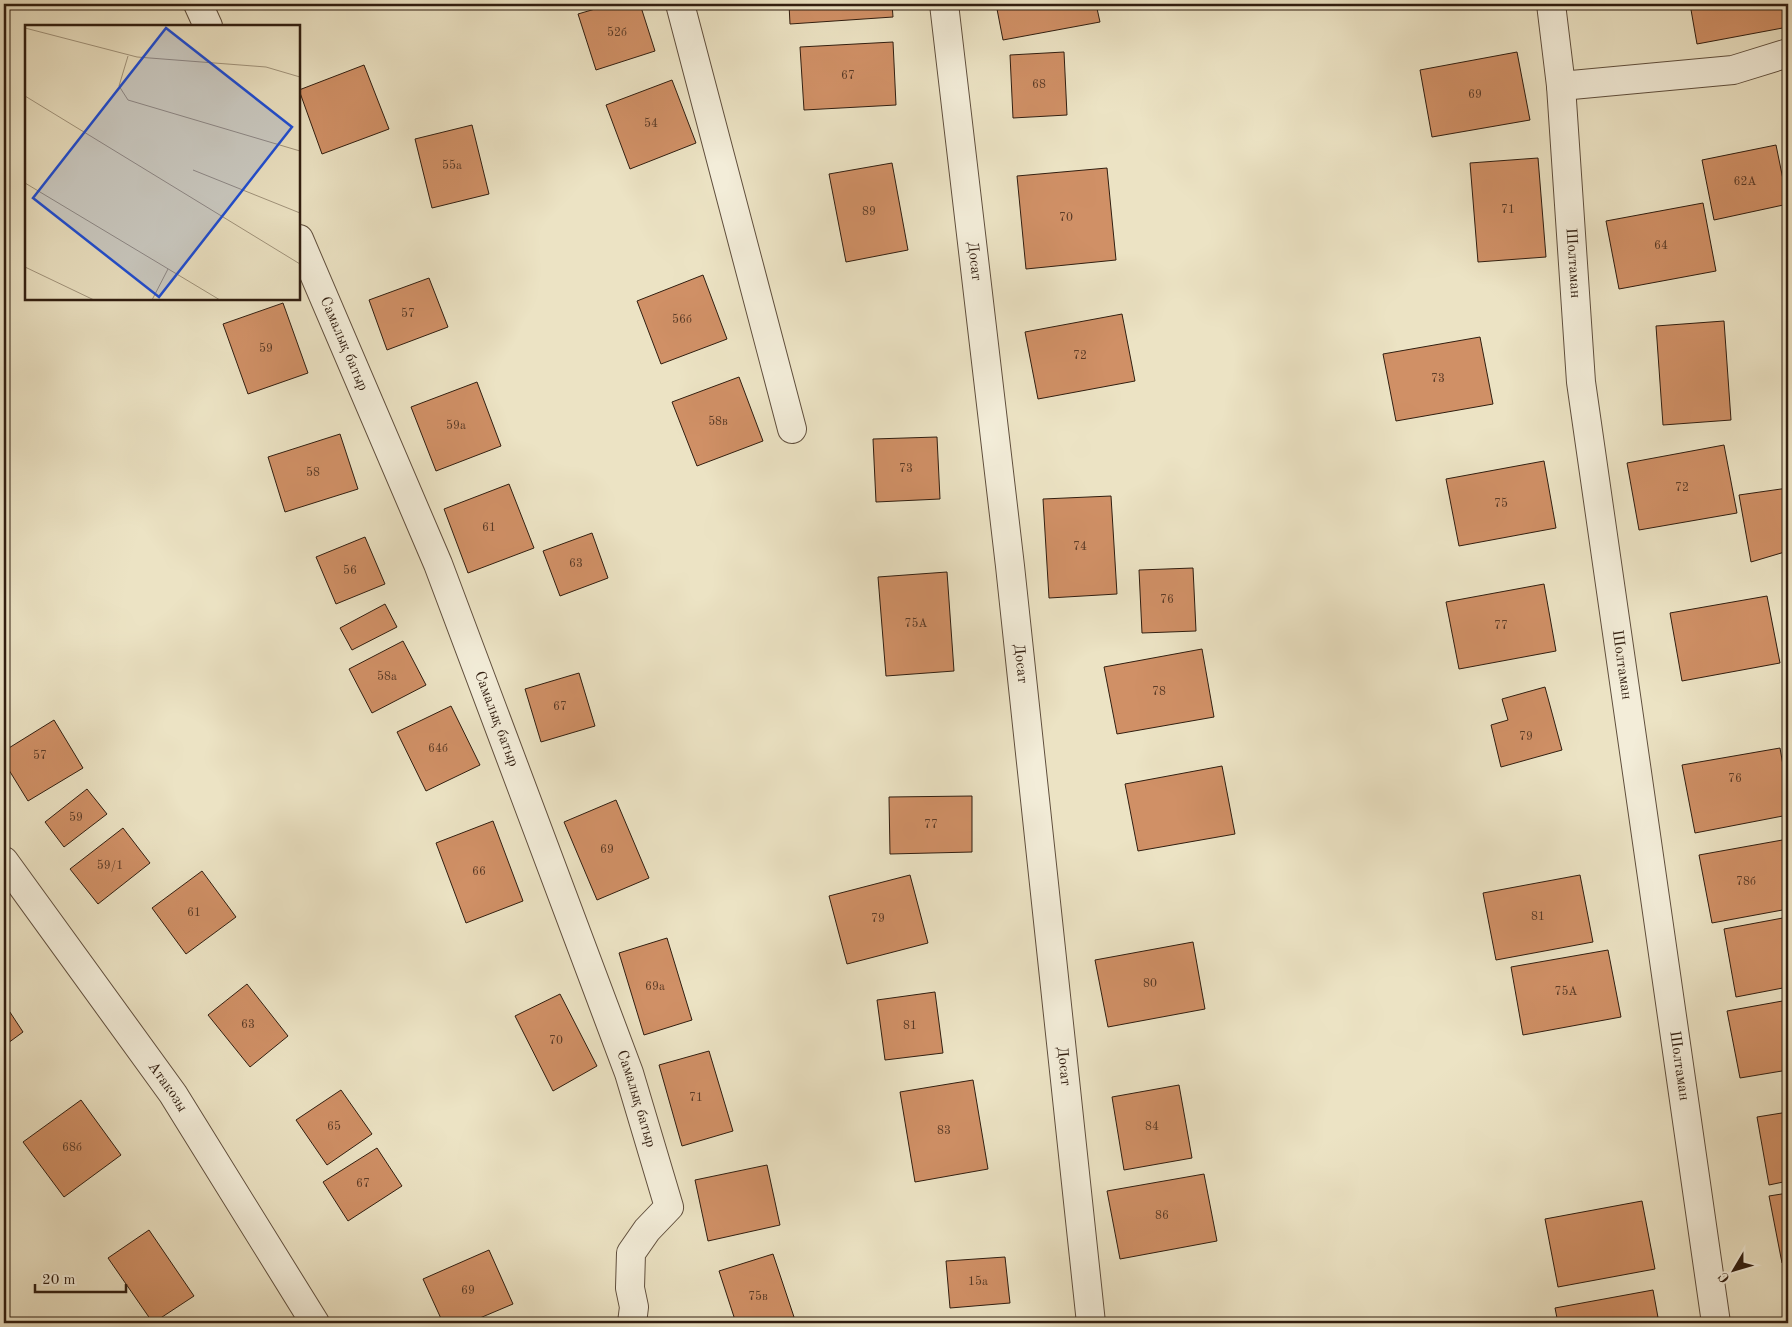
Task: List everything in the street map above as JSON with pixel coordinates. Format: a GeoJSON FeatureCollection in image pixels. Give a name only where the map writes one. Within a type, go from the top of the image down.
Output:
{"type":"FeatureCollection","features":[{"type":"Feature","properties":{"kind":"street"},"geometry":{"type":"LineString","coordinates":[[198,4],[208,25]]}},
{"type":"Feature","properties":{"kind":"street"},"geometry":{"type":"LineString","coordinates":[[680,4],[792,429]]}},
{"type":"Feature","properties":{"kind":"street","name":"Досат"},"geometry":{"type":"LineString","coordinates":[[944,4],[1010,566],[1091,1323]]}},
{"type":"Feature","properties":{"kind":"street","name":"Шолтаман"},"geometry":{"type":"LineString","coordinates":[[1551,4],[1562,86],[1581,382],[1716,1323]]}},
{"type":"Feature","properties":{"kind":"street"},"geometry":{"type":"LineString","coordinates":[[1562,86],[1733,70],[1788,53]]}},
{"type":"Feature","properties":{"kind":"street","name":"Самалық батыр"},"geometry":{"type":"LineString","coordinates":[[300,241],[438,564],[629,1072],[669,1207],[647,1230],[631,1253],[630,1288],[634,1307],[632,1323]]}},
{"type":"Feature","properties":{"kind":"street","name":"Атакозы"},"geometry":{"type":"LineString","coordinates":[[4,861],[174,1094],[315,1323]]}},
{"type":"Feature","properties":{"kind":"building"},"geometry":{"type":"Polygon","coordinates":[[[612,4],[640,4],[655,51],[596,70],[578,14],[612,4]]]}},
{"type":"Feature","properties":{"kind":"building"},"geometry":{"type":"Polygon","coordinates":[[[789,4],[892,4],[893,17],[790,24],[789,4]]]}},
{"type":"Feature","properties":{"kind":"building"},"geometry":{"type":"Polygon","coordinates":[[[996,4],[1096,4],[1100,22],[1003,40],[996,4]]]}},
{"type":"Feature","properties":{"kind":"building"},"geometry":{"type":"Polygon","coordinates":[[[1690,4],[1788,4],[1788,27],[1697,44],[1690,4]]]}},
{"type":"Feature","properties":{"kind":"building"},"geometry":{"type":"Polygon","coordinates":[[[893,42],[896,105],[804,110],[800,47],[893,42]]]}},
{"type":"Feature","properties":{"kind":"building"},"geometry":{"type":"Polygon","coordinates":[[[1064,52],[1067,115],[1013,118],[1010,55],[1064,52]]]}},
{"type":"Feature","properties":{"kind":"building"},"geometry":{"type":"Polygon","coordinates":[[[1517,52],[1530,120],[1432,137],[1420,70],[1517,52]]]}},
{"type":"Feature","properties":{"kind":"building"},"geometry":{"type":"Polygon","coordinates":[[[364,65],[389,129],[322,154],[300,90],[364,65]]]}},
{"type":"Feature","properties":{"kind":"building"},"geometry":{"type":"Polygon","coordinates":[[[672,80],[696,143],[630,169],[606,105],[672,80]]]}},
{"type":"Feature","properties":{"kind":"building"},"geometry":{"type":"Polygon","coordinates":[[[472,125],[489,194],[432,208],[415,139],[472,125]]]}},
{"type":"Feature","properties":{"kind":"building"},"geometry":{"type":"Polygon","coordinates":[[[1776,145],[1788,204],[1714,220],[1702,160],[1776,145]]]}},
{"type":"Feature","properties":{"kind":"building"},"geometry":{"type":"Polygon","coordinates":[[[1538,158],[1546,257],[1478,262],[1470,163],[1538,158]]]}},
{"type":"Feature","properties":{"kind":"building"},"geometry":{"type":"Polygon","coordinates":[[[892,163],[908,250],[846,262],[829,174],[892,163]]]}},
{"type":"Feature","properties":{"kind":"building"},"geometry":{"type":"Polygon","coordinates":[[[1107,168],[1116,260],[1026,269],[1017,176],[1107,168]]]}},
{"type":"Feature","properties":{"kind":"building"},"geometry":{"type":"Polygon","coordinates":[[[1703,203],[1716,271],[1619,289],[1606,221],[1703,203]]]}},
{"type":"Feature","properties":{"kind":"building"},"geometry":{"type":"Polygon","coordinates":[[[703,275],[727,339],[661,364],[637,301],[703,275]]]}},
{"type":"Feature","properties":{"kind":"building"},"geometry":{"type":"Polygon","coordinates":[[[429,278],[448,327],[387,350],[369,300],[429,278]]]}},
{"type":"Feature","properties":{"kind":"building"},"geometry":{"type":"Polygon","coordinates":[[[283,303],[308,373],[248,394],[223,324],[283,303]]]}},
{"type":"Feature","properties":{"kind":"building"},"geometry":{"type":"Polygon","coordinates":[[[1122,314],[1135,381],[1038,399],[1025,332],[1122,314]]]}},
{"type":"Feature","properties":{"kind":"building"},"geometry":{"type":"Polygon","coordinates":[[[1724,321],[1731,420],[1663,425],[1656,326],[1724,321]]]}},
{"type":"Feature","properties":{"kind":"building"},"geometry":{"type":"Polygon","coordinates":[[[1480,337],[1493,404],[1396,421],[1383,354],[1480,337]]]}},
{"type":"Feature","properties":{"kind":"building"},"geometry":{"type":"Polygon","coordinates":[[[739,377],[763,441],[697,466],[672,402],[739,377]]]}},
{"type":"Feature","properties":{"kind":"building"},"geometry":{"type":"Polygon","coordinates":[[[477,382],[501,446],[436,471],[411,407],[477,382]]]}},
{"type":"Feature","properties":{"kind":"building"},"geometry":{"type":"Polygon","coordinates":[[[340,434],[358,489],[285,512],[268,457],[340,434]]]}},
{"type":"Feature","properties":{"kind":"building"},"geometry":{"type":"Polygon","coordinates":[[[937,437],[940,499],[876,502],[873,439],[937,437]]]}},
{"type":"Feature","properties":{"kind":"building"},"geometry":{"type":"Polygon","coordinates":[[[1724,445],[1737,513],[1639,530],[1627,463],[1724,445]]]}},
{"type":"Feature","properties":{"kind":"building"},"geometry":{"type":"Polygon","coordinates":[[[1544,461],[1556,528],[1459,546],[1446,479],[1544,461]]]}},
{"type":"Feature","properties":{"kind":"building"},"geometry":{"type":"Polygon","coordinates":[[[509,484],[534,548],[468,573],[444,509],[509,484]]]}},
{"type":"Feature","properties":{"kind":"building"},"geometry":{"type":"Polygon","coordinates":[[[1788,488],[1788,551],[1751,562],[1739,495],[1788,488]]]}},
{"type":"Feature","properties":{"kind":"building"},"geometry":{"type":"Polygon","coordinates":[[[1111,496],[1117,594],[1049,598],[1043,499],[1111,496]]]}},
{"type":"Feature","properties":{"kind":"building"},"geometry":{"type":"Polygon","coordinates":[[[592,533],[608,578],[560,596],[543,551],[592,533]]]}},
{"type":"Feature","properties":{"kind":"building"},"geometry":{"type":"Polygon","coordinates":[[[365,537],[385,584],[336,604],[316,557],[365,537]]]}},
{"type":"Feature","properties":{"kind":"building"},"geometry":{"type":"Polygon","coordinates":[[[1193,568],[1196,631],[1142,633],[1139,570],[1193,568]]]}},
{"type":"Feature","properties":{"kind":"building"},"geometry":{"type":"Polygon","coordinates":[[[947,572],[954,671],[886,676],[878,577],[947,572]]]}},
{"type":"Feature","properties":{"kind":"building"},"geometry":{"type":"Polygon","coordinates":[[[1544,584],[1556,651],[1459,669],[1446,602],[1544,584]]]}},
{"type":"Feature","properties":{"kind":"building"},"geometry":{"type":"Polygon","coordinates":[[[1767,596],[1780,663],[1682,681],[1670,613],[1767,596]]]}},
{"type":"Feature","properties":{"kind":"building"},"geometry":{"type":"Polygon","coordinates":[[[385,604],[397,627],[352,650],[340,628],[385,604]]]}},
{"type":"Feature","properties":{"kind":"building"},"geometry":{"type":"Polygon","coordinates":[[[403,641],[426,685],[372,713],[349,669],[403,641]]]}},
{"type":"Feature","properties":{"kind":"building"},"geometry":{"type":"Polygon","coordinates":[[[1202,649],[1214,717],[1117,734],[1104,667],[1202,649]]]}},
{"type":"Feature","properties":{"kind":"building"},"geometry":{"type":"Polygon","coordinates":[[[579,673],[595,726],[541,742],[525,689],[579,673]]]}},
{"type":"Feature","properties":{"kind":"building"},"geometry":{"type":"Polygon","coordinates":[[[1545,687],[1562,750],[1501,767],[1491,725],[1508,720],[1502,699],[1545,687]]]}},
{"type":"Feature","properties":{"kind":"building"},"geometry":{"type":"Polygon","coordinates":[[[451,706],[480,765],[426,791],[397,732],[451,706]]]}},
{"type":"Feature","properties":{"kind":"building"},"geometry":{"type":"Polygon","coordinates":[[[54,720],[83,768],[28,801],[4,762],[4,751],[54,720]]]}},
{"type":"Feature","properties":{"kind":"building"},"geometry":{"type":"Polygon","coordinates":[[[1780,748],[1788,794],[1788,815],[1695,833],[1682,765],[1780,748]]]}},
{"type":"Feature","properties":{"kind":"building"},"geometry":{"type":"Polygon","coordinates":[[[1222,766],[1235,834],[1138,851],[1125,784],[1222,766]]]}},
{"type":"Feature","properties":{"kind":"building"},"geometry":{"type":"Polygon","coordinates":[[[87,789],[107,814],[64,847],[45,822],[87,789]]]}},
{"type":"Feature","properties":{"kind":"building"},"geometry":{"type":"Polygon","coordinates":[[[972,796],[972,852],[890,854],[889,797],[972,796]]]}},
{"type":"Feature","properties":{"kind":"building"},"geometry":{"type":"Polygon","coordinates":[[[616,800],[649,878],[597,900],[564,822],[616,800]]]}},
{"type":"Feature","properties":{"kind":"building"},"geometry":{"type":"Polygon","coordinates":[[[493,821],[523,901],[466,923],[436,843],[493,821]]]}},
{"type":"Feature","properties":{"kind":"building"},"geometry":{"type":"Polygon","coordinates":[[[123,828],[150,863],[98,904],[70,869],[123,828]]]}},
{"type":"Feature","properties":{"kind":"building"},"geometry":{"type":"Polygon","coordinates":[[[1788,839],[1788,909],[1712,923],[1699,855],[1788,839]]]}},
{"type":"Feature","properties":{"kind":"building"},"geometry":{"type":"Polygon","coordinates":[[[202,871],[236,917],[186,954],[152,908],[202,871]]]}},
{"type":"Feature","properties":{"kind":"building"},"geometry":{"type":"Polygon","coordinates":[[[910,875],[928,943],[847,964],[829,896],[910,875]]]}},
{"type":"Feature","properties":{"kind":"building"},"geometry":{"type":"Polygon","coordinates":[[[1580,875],[1593,942],[1496,960],[1483,893],[1580,875]]]}},
{"type":"Feature","properties":{"kind":"building"},"geometry":{"type":"Polygon","coordinates":[[[1788,917],[1788,987],[1736,997],[1724,929],[1788,917]]]}},
{"type":"Feature","properties":{"kind":"building"},"geometry":{"type":"Polygon","coordinates":[[[667,938],[692,1020],[644,1035],[619,953],[667,938]]]}},
{"type":"Feature","properties":{"kind":"building"},"geometry":{"type":"Polygon","coordinates":[[[1193,942],[1205,1009],[1108,1027],[1095,960],[1193,942]]]}},
{"type":"Feature","properties":{"kind":"building"},"geometry":{"type":"Polygon","coordinates":[[[1608,950],[1621,1017],[1523,1035],[1511,967],[1608,950]]]}},
{"type":"Feature","properties":{"kind":"building"},"geometry":{"type":"Polygon","coordinates":[[[247,984],[288,1036],[250,1067],[208,1015],[247,984]]]}},
{"type":"Feature","properties":{"kind":"building"},"geometry":{"type":"Polygon","coordinates":[[[935,992],[943,1053],[885,1060],[877,1000],[935,992]]]}},
{"type":"Feature","properties":{"kind":"building"},"geometry":{"type":"Polygon","coordinates":[[[560,994],[597,1066],[553,1091],[515,1016],[560,994]]]}},
{"type":"Feature","properties":{"kind":"building"},"geometry":{"type":"Polygon","coordinates":[[[1788,1000],[1788,1070],[1740,1078],[1727,1011],[1788,1000]]]}},
{"type":"Feature","properties":{"kind":"building"},"geometry":{"type":"Polygon","coordinates":[[[4,1003],[23,1032],[4,1046],[4,1003]]]}},
{"type":"Feature","properties":{"kind":"building"},"geometry":{"type":"Polygon","coordinates":[[[709,1051],[733,1131],[682,1146],[659,1065],[709,1051]]]}},
{"type":"Feature","properties":{"kind":"building"},"geometry":{"type":"Polygon","coordinates":[[[973,1080],[988,1169],[915,1182],[900,1092],[973,1080]]]}},
{"type":"Feature","properties":{"kind":"building"},"geometry":{"type":"Polygon","coordinates":[[[1179,1085],[1192,1158],[1124,1170],[1112,1097],[1179,1085]]]}},
{"type":"Feature","properties":{"kind":"building"},"geometry":{"type":"Polygon","coordinates":[[[341,1090],[372,1134],[327,1165],[296,1120],[341,1090]]]}},
{"type":"Feature","properties":{"kind":"building"},"geometry":{"type":"Polygon","coordinates":[[[81,1100],[121,1155],[64,1197],[23,1142],[81,1100]]]}},
{"type":"Feature","properties":{"kind":"building"},"geometry":{"type":"Polygon","coordinates":[[[1788,1112],[1788,1181],[1769,1185],[1757,1117],[1788,1112]]]}},
{"type":"Feature","properties":{"kind":"building"},"geometry":{"type":"Polygon","coordinates":[[[377,1148],[402,1186],[348,1221],[323,1182],[377,1148]]]}},
{"type":"Feature","properties":{"kind":"building"},"geometry":{"type":"Polygon","coordinates":[[[767,1165],[780,1225],[708,1241],[695,1180],[767,1165]]]}},
{"type":"Feature","properties":{"kind":"building"},"geometry":{"type":"Polygon","coordinates":[[[1204,1174],[1217,1241],[1120,1259],[1107,1191],[1204,1174]]]}},
{"type":"Feature","properties":{"kind":"building"},"geometry":{"type":"Polygon","coordinates":[[[1788,1193],[1788,1262],[1782,1263],[1769,1196],[1788,1193]]]}},
{"type":"Feature","properties":{"kind":"building"},"geometry":{"type":"Polygon","coordinates":[[[1642,1201],[1655,1269],[1558,1287],[1545,1219],[1642,1201]]]}},
{"type":"Feature","properties":{"kind":"building"},"geometry":{"type":"Polygon","coordinates":[[[149,1230],[194,1296],[153,1323],[108,1258],[149,1230]]]}},
{"type":"Feature","properties":{"kind":"building"},"geometry":{"type":"Polygon","coordinates":[[[489,1250],[513,1304],[468,1323],[443,1323],[423,1279],[489,1250]]]}},
{"type":"Feature","properties":{"kind":"building"},"geometry":{"type":"Polygon","coordinates":[[[773,1254],[796,1323],[736,1323],[719,1271],[773,1254]]]}},
{"type":"Feature","properties":{"kind":"building"},"geometry":{"type":"Polygon","coordinates":[[[1005,1257],[1010,1303],[950,1308],[946,1261],[1005,1257]]]}},
{"type":"Feature","properties":{"kind":"building"},"geometry":{"type":"Polygon","coordinates":[[[1653,1290],[1659,1323],[1558,1323],[1555,1308],[1653,1290]]]}}]}
